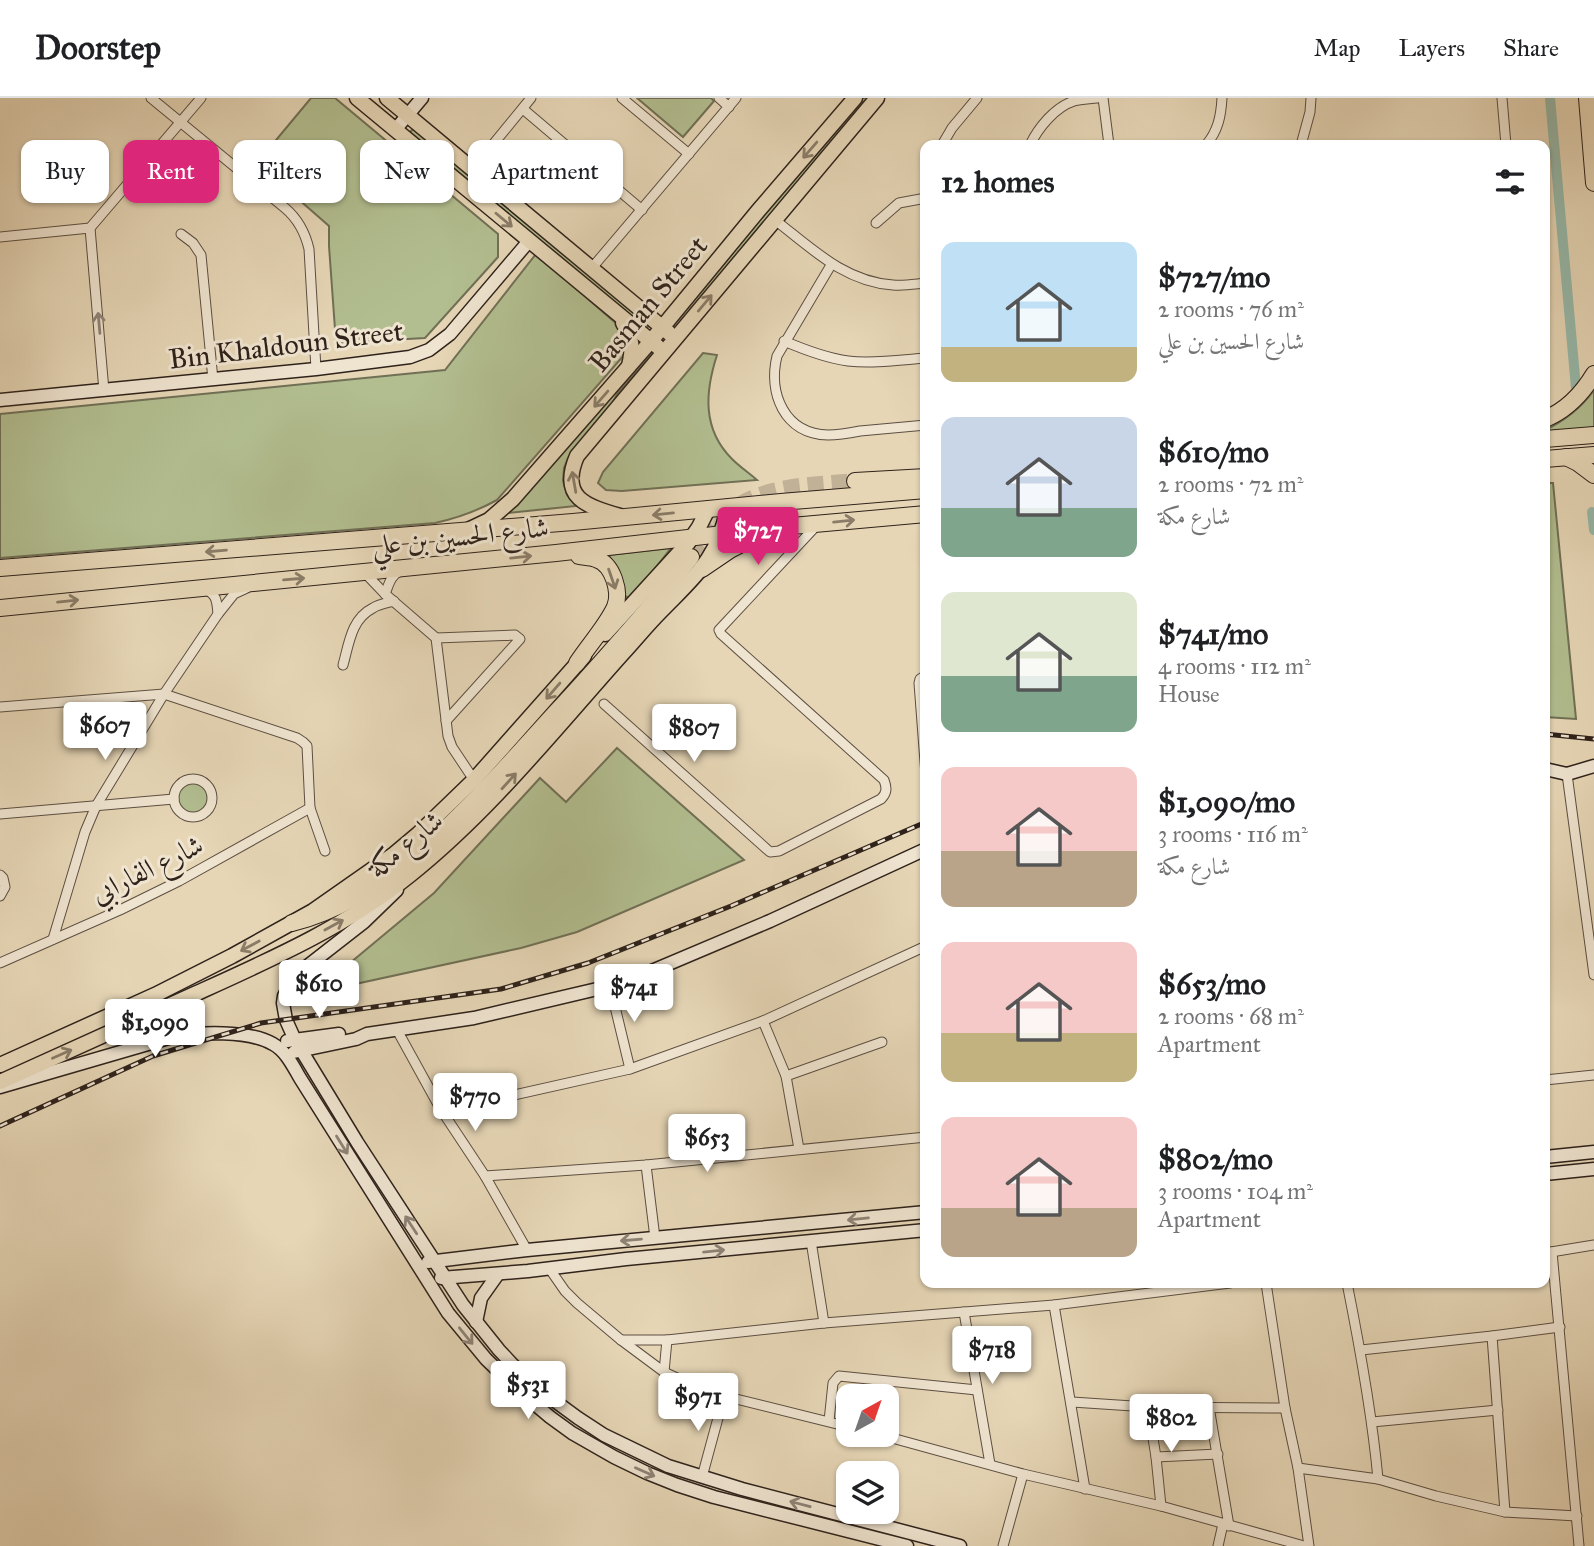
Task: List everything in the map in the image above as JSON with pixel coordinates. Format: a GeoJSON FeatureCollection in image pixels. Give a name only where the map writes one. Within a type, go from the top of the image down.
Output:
{"type":"FeatureCollection","features":[{"type":"Feature","properties":{"kind":"highway"},"geometry":{"type":"LineString","coordinates":[[1587,98],[1594,183]]}},
{"type":"Feature","properties":{"kind":"highway"},"geometry":{"type":"LineString","coordinates":[[1550,416],[1574,401],[1594,374]]}},
{"type":"Feature","properties":{"kind":"highway"},"geometry":{"type":"LineString","coordinates":[[1550,439],[1594,435]]}},
{"type":"Feature","properties":{"kind":"highway"},"geometry":{"type":"LineString","coordinates":[[1550,459],[1594,454]]}},
{"type":"Feature","properties":{"kind":"highway"},"geometry":{"type":"LineString","coordinates":[[1566,457],[1594,475]]}},
{"type":"Feature","properties":{"kind":"highway"},"geometry":{"type":"LineString","coordinates":[[855,481],[920,477]]}},
{"type":"Feature","properties":{"kind":"highway","name":"شارع الحسين بن علي"},"geometry":{"type":"LineString","coordinates":[[0,568],[468,531],[920,491]]}},
{"type":"Feature","properties":{"kind":"highway","name":"شارع الحسين بن علي"},"geometry":{"type":"LineString","coordinates":[[0,608],[920,515]]}},
{"type":"Feature","properties":{"kind":"highway"},"geometry":{"type":"LineString","coordinates":[[292,923],[323,914],[358,896],[410,860],[478,796],[584,682],[670,583],[696,563],[776,528]]}},
{"type":"Feature","properties":{"kind":"highway"},"geometry":{"type":"LineString","coordinates":[[556,553],[598,559],[608,568],[616,586],[616,604],[577,663]]}},
{"type":"Feature","properties":{"kind":"main road"},"geometry":{"type":"LineString","coordinates":[[357,98],[664,352]]}},
{"type":"Feature","properties":{"kind":"main road"},"geometry":{"type":"LineString","coordinates":[[387,98],[468,167]]}},
{"type":"Feature","properties":{"kind":"main road","name":"Basman Street"},"geometry":{"type":"LineString","coordinates":[[468,531],[489,520],[513,499],[676,312],[855,98]]}},
{"type":"Feature","properties":{"kind":"main road","name":"Basman Street"},"geometry":{"type":"LineString","coordinates":[[625,517],[589,507],[582,501],[573,488],[571,478],[577,456],[877,98]]}},
{"type":"Feature","properties":{"kind":"main road"},"geometry":{"type":"LineString","coordinates":[[512,203],[676,339]]}},
{"type":"Feature","properties":{"kind":"main road"},"geometry":{"type":"LineString","coordinates":[[643,313],[660,316],[676,312]]}},
{"type":"Feature","properties":{"kind":"main road"},"geometry":{"type":"LineString","coordinates":[[619,316],[632,339],[633,350],[628,367]]}},
{"type":"Feature","properties":{"kind":"main road","name":"شارع مكة"},"geometry":{"type":"LineString","coordinates":[[0,1085],[269,959],[342,921],[409,876],[504,788],[657,614],[696,563],[713,553],[728,507]]}},
{"type":"Feature","properties":{"kind":"main road","name":"شارع مكة"},"geometry":{"type":"LineString","coordinates":[[0,1065],[155,995],[292,923],[393,855],[474,780],[691,538],[708,509]]}},
{"type":"Feature","properties":{"kind":"street"},"geometry":{"type":"LineString","coordinates":[[151,98],[285,208],[301,226],[309,248],[316,369]]}},
{"type":"Feature","properties":{"kind":"street"},"geometry":{"type":"LineString","coordinates":[[0,237],[90,228],[201,98]]}},
{"type":"Feature","properties":{"kind":"street"},"geometry":{"type":"LineString","coordinates":[[395,130],[422,98]]}},
{"type":"Feature","properties":{"kind":"street"},"geometry":{"type":"LineString","coordinates":[[497,140],[531,98]]}},
{"type":"Feature","properties":{"kind":"street"},"geometry":{"type":"LineString","coordinates":[[622,98],[689,154]]}},
{"type":"Feature","properties":{"kind":"street"},"geometry":{"type":"LineString","coordinates":[[719,98],[729,107]]}},
{"type":"Feature","properties":{"kind":"street"},"geometry":{"type":"LineString","coordinates":[[591,269],[736,98]]}},
{"type":"Feature","properties":{"kind":"street"},"geometry":{"type":"LineString","coordinates":[[945,140],[951,128],[977,98]]}},
{"type":"Feature","properties":{"kind":"street"},"geometry":{"type":"LineString","coordinates":[[1033,140],[1053,114],[1063,106],[1073,101],[1097,98]]}},
{"type":"Feature","properties":{"kind":"street"},"geometry":{"type":"LineString","coordinates":[[1103,98],[1108,140]]}},
{"type":"Feature","properties":{"kind":"street"},"geometry":{"type":"LineString","coordinates":[[1209,140],[1218,127],[1222,98]]}},
{"type":"Feature","properties":{"kind":"street"},"geometry":{"type":"LineString","coordinates":[[1302,140],[1311,98]]}},
{"type":"Feature","properties":{"kind":"street"},"geometry":{"type":"LineString","coordinates":[[1502,98],[1506,140]]}},
{"type":"Feature","properties":{"kind":"street"},"geometry":{"type":"LineString","coordinates":[[523,108],[642,210]]}},
{"type":"Feature","properties":{"kind":"street"},"geometry":{"type":"LineString","coordinates":[[876,223],[899,203],[920,199]]}},
{"type":"Feature","properties":{"kind":"street"},"geometry":{"type":"LineString","coordinates":[[775,220],[831,265],[851,275],[893,285],[920,283]]}},
{"type":"Feature","properties":{"kind":"street"},"geometry":{"type":"LineString","coordinates":[[90,228],[104,391]]}},
{"type":"Feature","properties":{"kind":"street"},"geometry":{"type":"LineString","coordinates":[[181,234],[193,243],[201,255],[213,380]]}},
{"type":"Feature","properties":{"kind":"street","name":"Bin Khaldoun Street"},"geometry":{"type":"LineString","coordinates":[[0,400],[213,380],[410,357],[429,350],[450,334],[529,241]]}},
{"type":"Feature","properties":{"kind":"street"},"geometry":{"type":"LineString","coordinates":[[831,265],[777,356],[774,384],[777,399],[784,412],[795,424],[826,435],[920,426]]}},
{"type":"Feature","properties":{"kind":"street"},"geometry":{"type":"LineString","coordinates":[[784,341],[827,357],[849,361],[920,358]]}},
{"type":"Feature","properties":{"kind":"street"},"geometry":{"type":"LineString","coordinates":[[604,704],[771,852],[779,851],[881,799],[886,790],[884,780],[721,635],[719,630],[819,524]]}},
{"type":"Feature","properties":{"kind":"street"},"geometry":{"type":"LineString","coordinates":[[385,594],[396,573],[409,567]]}},
{"type":"Feature","properties":{"kind":"street"},"geometry":{"type":"LineString","coordinates":[[364,572],[436,638],[448,736],[452,747],[474,780]]}},
{"type":"Feature","properties":{"kind":"street"},"geometry":{"type":"LineString","coordinates":[[53,939],[81,845],[96,806],[164,694],[218,614],[234,594],[262,582]]}},
{"type":"Feature","properties":{"kind":"street"},"geometry":{"type":"LineString","coordinates":[[199,587],[216,598],[218,614]]}},
{"type":"Feature","properties":{"kind":"street"},"geometry":{"type":"LineString","coordinates":[[343,665],[358,618],[373,607],[394,601]]}},
{"type":"Feature","properties":{"kind":"street"},"geometry":{"type":"LineString","coordinates":[[436,638],[515,635],[520,639],[446,721]]}},
{"type":"Feature","properties":{"kind":"street"},"geometry":{"type":"LineString","coordinates":[[0,707],[164,694],[297,738],[307,746],[310,807],[326,851]]}},
{"type":"Feature","properties":{"kind":"street"},"geometry":{"type":"LineString","coordinates":[[1550,770],[1567,774],[1594,766]]}},
{"type":"Feature","properties":{"kind":"street"},"geometry":{"type":"LineString","coordinates":[[1567,774],[1594,975]]}},
{"type":"Feature","properties":{"kind":"street"},"geometry":{"type":"LineString","coordinates":[[193,779],[199,780],[208,788],[211,800],[201,815],[189,817],[178,811],[174,799],[177,787],[193,779]]}},
{"type":"Feature","properties":{"kind":"street"},"geometry":{"type":"LineString","coordinates":[[0,814],[174,799]]}},
{"type":"Feature","properties":{"kind":"street","name":"شارع الفارابي"},"geometry":{"type":"LineString","coordinates":[[0,963],[179,881],[310,807]]}},
{"type":"Feature","properties":{"kind":"street"},"geometry":{"type":"LineString","coordinates":[[0,1085],[190,1034],[237,1035],[273,1044],[298,1045],[356,1039],[367,1034],[474,1018],[610,986],[640,976],[770,920],[920,852]]}},
{"type":"Feature","properties":{"kind":"street"},"geometry":{"type":"LineString","coordinates":[[0,875],[5,887],[0,896]]}},
{"type":"Feature","properties":{"kind":"street"},"geometry":{"type":"LineString","coordinates":[[409,876],[371,916],[291,982],[283,1003],[286,1020],[298,1045],[357,1142],[476,1322],[513,1365],[544,1393],[578,1418],[668,1466],[960,1546]]}},
{"type":"Feature","properties":{"kind":"street"},"geometry":{"type":"LineString","coordinates":[[440,1108],[487,1101],[629,1069],[763,1021],[920,949]]}},
{"type":"Feature","properties":{"kind":"street"},"geometry":{"type":"LineString","coordinates":[[610,986],[629,1069]]}},
{"type":"Feature","properties":{"kind":"street"},"geometry":{"type":"LineString","coordinates":[[763,1021],[786,1076],[799,1149]]}},
{"type":"Feature","properties":{"kind":"street"},"geometry":{"type":"LineString","coordinates":[[397,1030],[440,1108],[485,1176],[527,1250]]}},
{"type":"Feature","properties":{"kind":"street"},"geometry":{"type":"LineString","coordinates":[[786,1076],[882,1042]]}},
{"type":"Feature","properties":{"kind":"street"},"geometry":{"type":"LineString","coordinates":[[273,1044],[285,1055],[448,1313],[486,1359],[545,1413],[588,1443],[647,1474],[685,1488],[907,1546]]}},
{"type":"Feature","properties":{"kind":"street"},"geometry":{"type":"LineString","coordinates":[[285,1055],[298,1045]]}},
{"type":"Feature","properties":{"kind":"street"},"geometry":{"type":"LineString","coordinates":[[1550,1079],[1594,1075]]}},
{"type":"Feature","properties":{"kind":"street"},"geometry":{"type":"LineString","coordinates":[[485,1176],[646,1165],[920,1138]]}},
{"type":"Feature","properties":{"kind":"street"},"geometry":{"type":"LineString","coordinates":[[1550,1156],[1592,1151]]}},
{"type":"Feature","properties":{"kind":"street"},"geometry":{"type":"LineString","coordinates":[[646,1165],[655,1238]]}},
{"type":"Feature","properties":{"kind":"street"},"geometry":{"type":"LineString","coordinates":[[1550,1173],[1594,1169]]}},
{"type":"Feature","properties":{"kind":"street"},"geometry":{"type":"LineString","coordinates":[[418,1264],[527,1250],[920,1213]]}},
{"type":"Feature","properties":{"kind":"street"},"geometry":{"type":"LineString","coordinates":[[426,1279],[920,1231]]}},
{"type":"Feature","properties":{"kind":"street"},"geometry":{"type":"LineString","coordinates":[[811,1241],[824,1323]]}},
{"type":"Feature","properties":{"kind":"street"},"geometry":{"type":"LineString","coordinates":[[1550,1252],[1594,1245]]}},
{"type":"Feature","properties":{"kind":"street"},"geometry":{"type":"LineString","coordinates":[[1550,1259],[1560,1327],[1579,1546]]}},
{"type":"Feature","properties":{"kind":"street"},"geometry":{"type":"LineString","coordinates":[[549,1268],[565,1291],[596,1320],[664,1372],[724,1396],[836,1423]]}},
{"type":"Feature","properties":{"kind":"street"},"geometry":{"type":"LineString","coordinates":[[476,1322],[481,1298],[498,1274]]}},
{"type":"Feature","properties":{"kind":"street"},"geometry":{"type":"LineString","coordinates":[[621,1340],[667,1340],[824,1323],[1054,1305],[1155,1288]]}},
{"type":"Feature","properties":{"kind":"street"},"geometry":{"type":"LineString","coordinates":[[900,1440],[1307,1546],[1298,1468],[1285,1408],[1267,1288]]}},
{"type":"Feature","properties":{"kind":"street"},"geometry":{"type":"LineString","coordinates":[[1348,1288],[1373,1422],[1378,1479]]}},
{"type":"Feature","properties":{"kind":"street"},"geometry":{"type":"LineString","coordinates":[[1054,1305],[1085,1489]]}},
{"type":"Feature","properties":{"kind":"street"},"geometry":{"type":"LineString","coordinates":[[964,1312],[990,1464]]}},
{"type":"Feature","properties":{"kind":"street"},"geometry":{"type":"LineString","coordinates":[[1360,1350],[1560,1327]]}},
{"type":"Feature","properties":{"kind":"street"},"geometry":{"type":"LineString","coordinates":[[1492,1336],[1505,1512]]}},
{"type":"Feature","properties":{"kind":"street"},"geometry":{"type":"LineString","coordinates":[[664,1372],[667,1340]]}},
{"type":"Feature","properties":{"kind":"street"},"geometry":{"type":"LineString","coordinates":[[829,1421],[833,1383],[839,1376],[977,1390]]}},
{"type":"Feature","properties":{"kind":"street"},"geometry":{"type":"LineString","coordinates":[[702,1477],[724,1396]]}},
{"type":"Feature","properties":{"kind":"street"},"geometry":{"type":"LineString","coordinates":[[1072,1402],[1148,1407],[1285,1408]]}},
{"type":"Feature","properties":{"kind":"street"},"geometry":{"type":"LineString","coordinates":[[1148,1407],[1161,1506]]}},
{"type":"Feature","properties":{"kind":"street"},"geometry":{"type":"LineString","coordinates":[[1209,1407],[1218,1454],[1226,1525],[1218,1546]]}},
{"type":"Feature","properties":{"kind":"street"},"geometry":{"type":"LineString","coordinates":[[1373,1422],[1498,1410]]}},
{"type":"Feature","properties":{"kind":"street"},"geometry":{"type":"LineString","coordinates":[[1156,1457],[1218,1454]]}},
{"type":"Feature","properties":{"kind":"street"},"geometry":{"type":"LineString","coordinates":[[1298,1468],[1378,1479],[1505,1512],[1577,1516]]}},
{"type":"Feature","properties":{"kind":"street"},"geometry":{"type":"LineString","coordinates":[[1003,1546],[1023,1474]]}},
{"type":"Feature","properties":{"kind":"green space"},"geometry":{"type":"Polygon","coordinates":[[[311,98],[335,98],[385,140],[360,140],[360,203],[454,203],[454,197],[498,234],[498,257],[425,338],[336,343],[329,226],[303,203],[346,203],[346,140],[276,140],[311,98]]]}},
{"type":"Feature","properties":{"kind":"green space"},"geometry":{"type":"Polygon","coordinates":[[[637,98],[711,98],[714,101],[683,137],[637,98]]]}},
{"type":"Feature","properties":{"kind":"green space"},"geometry":{"type":"Polygon","coordinates":[[[862,98],[867,98],[679,326],[667,331],[862,98]]]}},
{"type":"Feature","properties":{"kind":"green space"},"geometry":{"type":"Polygon","coordinates":[[[413,129],[426,140],[413,140],[407,135],[413,129]]]}},
{"type":"Feature","properties":{"kind":"green space"},"geometry":{"type":"Polygon","coordinates":[[[454,163],[468,174],[468,185],[454,174],[454,163]]]}},
{"type":"Feature","properties":{"kind":"green space"},"geometry":{"type":"Polygon","coordinates":[[[490,203],[503,203],[650,324],[645,331],[490,203]]]}},
{"type":"Feature","properties":{"kind":"green space"},"geometry":{"type":"Polygon","coordinates":[[[536,254],[618,325],[624,337],[626,353],[497,500],[467,514],[435,523],[0,558],[0,414],[445,370],[536,254]]]}},
{"type":"Feature","properties":{"kind":"green space"},"geometry":{"type":"Polygon","coordinates":[[[650,351],[653,353],[617,394],[609,411],[568,458],[563,481],[567,495],[576,506],[507,513],[650,351]]]}},
{"type":"Feature","properties":{"kind":"green space"},"geometry":{"type":"Polygon","coordinates":[[[703,353],[717,355],[709,396],[711,423],[715,435],[732,459],[757,480],[606,490],[598,483],[603,472],[703,353]]]}},
{"type":"Feature","properties":{"kind":"green space"},"geometry":{"type":"Polygon","coordinates":[[[1594,390],[1594,429],[1550,433],[1550,427],[1578,408],[1594,390]]]}},
{"type":"Feature","properties":{"kind":"green space"},"geometry":{"type":"Polygon","coordinates":[[[1550,483],[1553,483],[1576,719],[1550,717],[1550,483]]]}},
{"type":"Feature","properties":{"kind":"green space"},"geometry":{"type":"Polygon","coordinates":[[[671,548],[631,599],[625,596],[624,587],[609,555],[671,548]]]}},
{"type":"Feature","properties":{"kind":"green space"},"geometry":{"type":"Polygon","coordinates":[[[617,748],[744,860],[577,932],[521,948],[314,993],[434,893],[540,778],[566,802],[617,748]]]}},
{"type":"Feature","properties":{"kind":"green space"},"geometry":{"type":"Polygon","coordinates":[[[192,782],[204,786],[208,798],[204,810],[192,814],[180,810],[176,798],[180,786],[192,782]]]}},
{"type":"Feature","properties":{"kind":"waterway"},"geometry":{"type":"LineString","coordinates":[[1550,98],[1576,388]]}},
{"type":"Feature","properties":{"kind":"waterway"},"geometry":{"type":"LineString","coordinates":[[1592,512],[1594,530]]}},
{"type":"Feature","properties":{"kind":"tunnel"},"geometry":{"type":"LineString","coordinates":[[739,505],[781,489],[855,481]]}},
{"type":"Feature","properties":{"kind":"tunnel"},"geometry":{"type":"LineString","coordinates":[[691,557],[715,527]]}},
{"type":"Feature","properties":{"kind":"railway"},"geometry":{"type":"LineString","coordinates":[[1550,735],[1594,739]]}},
{"type":"Feature","properties":{"kind":"railway"},"geometry":{"type":"LineString","coordinates":[[0,1126],[153,1056],[261,1023],[501,989],[588,963],[731,906],[920,825]]}}]}
